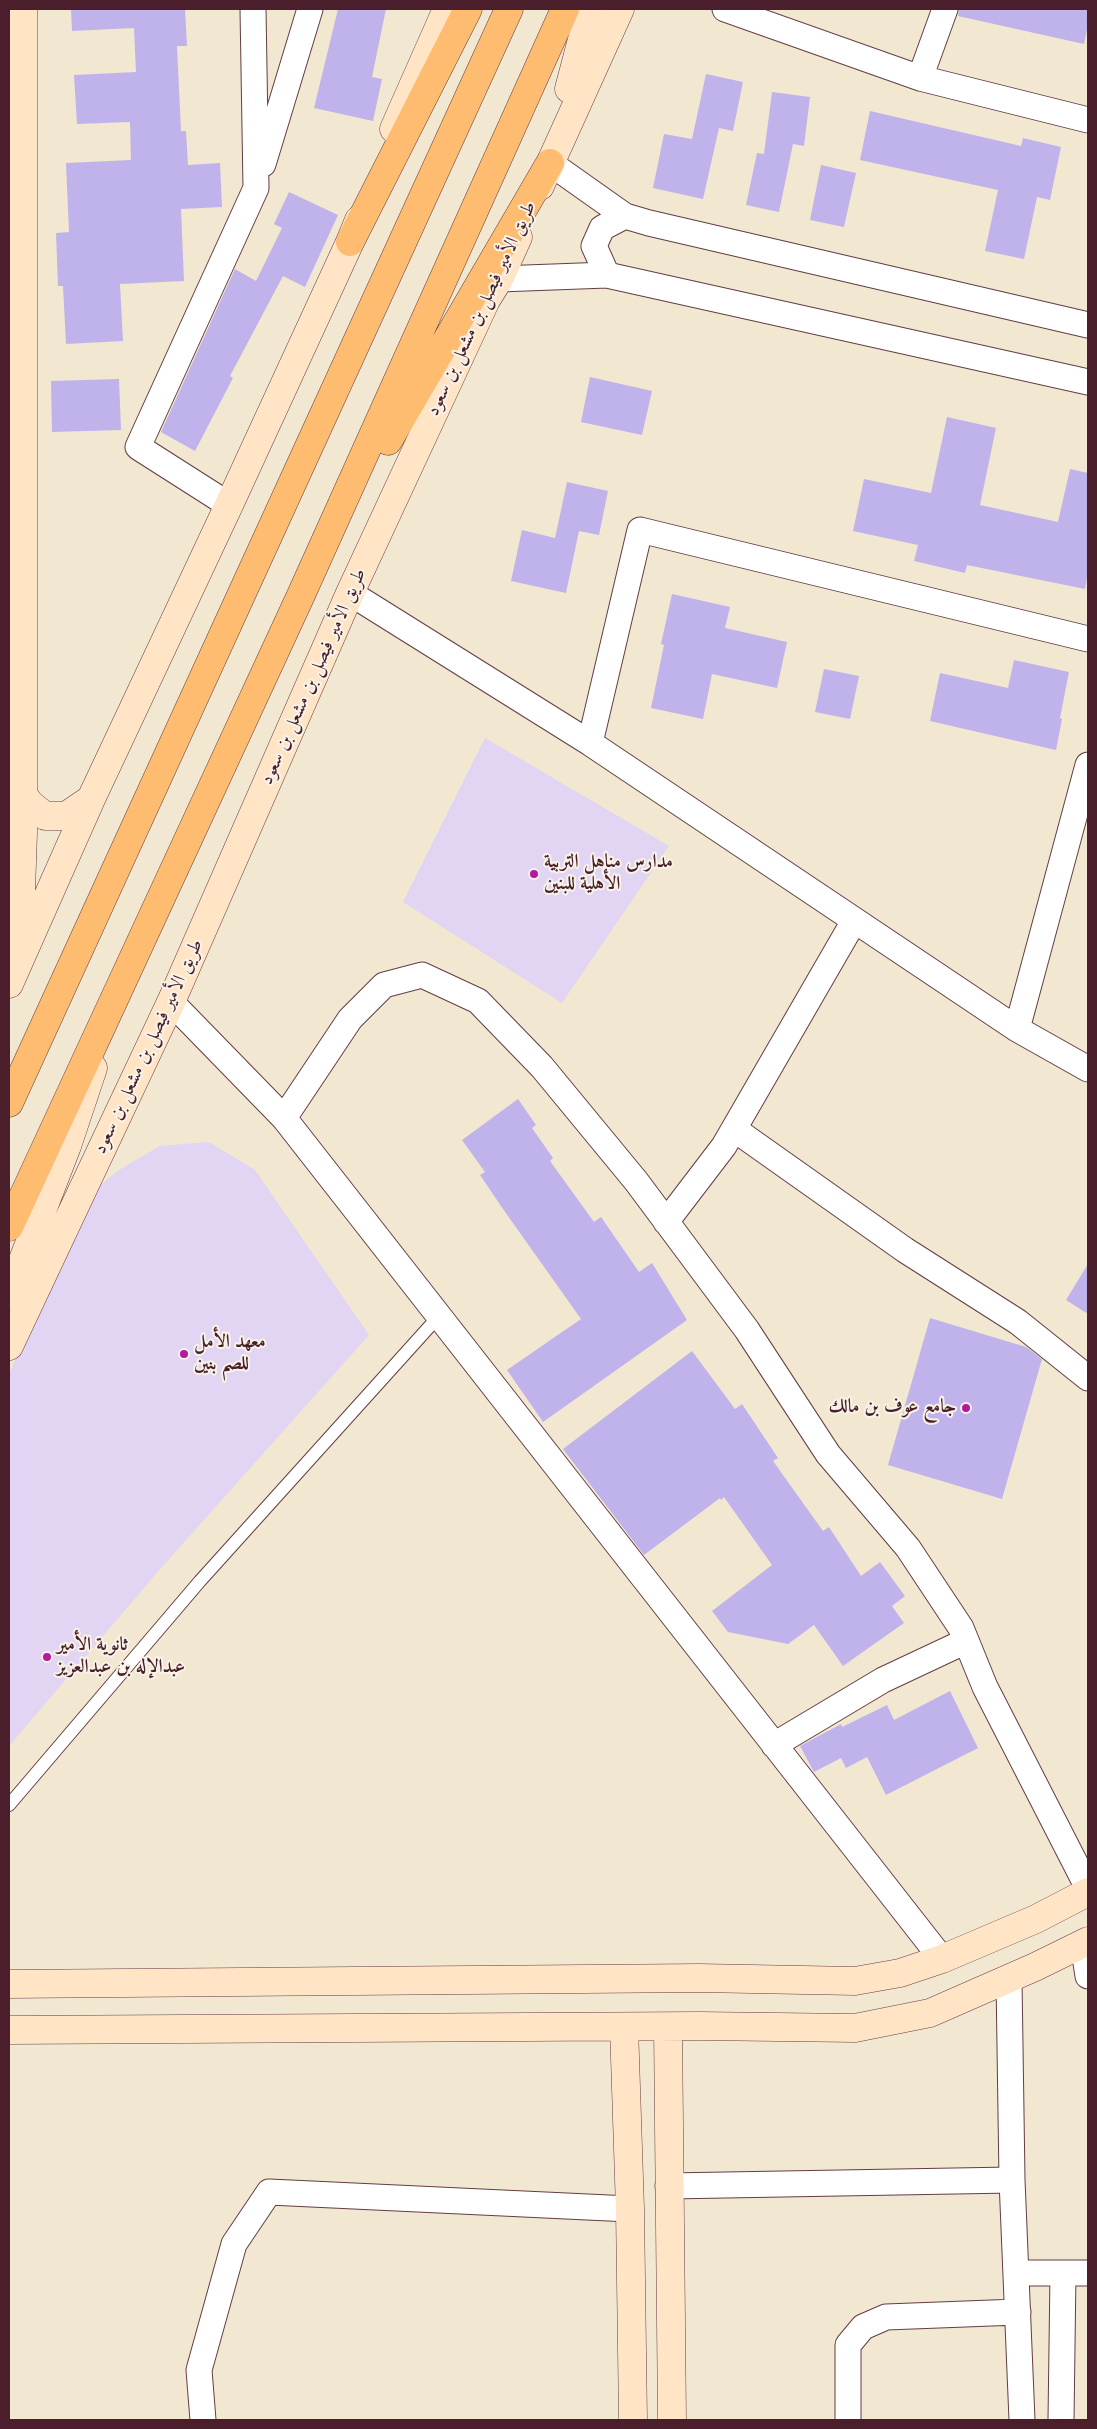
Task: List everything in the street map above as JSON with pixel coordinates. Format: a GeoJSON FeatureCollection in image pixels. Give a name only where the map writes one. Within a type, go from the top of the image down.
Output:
{"type":"FeatureCollection","features":[{"type":"Feature","properties":{"kind":"main road"},"geometry":{"type":"LineString","coordinates":[[350,242],[468,9]]}},
{"type":"Feature","properties":{"kind":"main road"},"geometry":{"type":"LineString","coordinates":[[9,1103],[509,9]]}},
{"type":"Feature","properties":{"kind":"main road"},"geometry":{"type":"LineString","coordinates":[[9,1227],[301,595],[565,9]]}},
{"type":"Feature","properties":{"kind":"main road"},"geometry":{"type":"LineString","coordinates":[[301,595],[550,163]]}},
{"type":"Feature","properties":{"kind":"main road"},"geometry":{"type":"LineString","coordinates":[[9,1069],[72,962]]}},
{"type":"Feature","properties":{"kind":"street"},"geometry":{"type":"LineString","coordinates":[[9,984],[22,919],[22,9]]}},
{"type":"Feature","properties":{"kind":"street"},"geometry":{"type":"LineString","coordinates":[[253,9],[256,188]]}},
{"type":"Feature","properties":{"kind":"street"},"geometry":{"type":"LineString","coordinates":[[229,505],[138,447],[256,188],[310,9]]}},
{"type":"Feature","properties":{"kind":"street"},"geometry":{"type":"LineString","coordinates":[[9,945],[91,799],[229,505],[350,242],[378,167],[447,9]]}},
{"type":"Feature","properties":{"kind":"street"},"geometry":{"type":"LineString","coordinates":[[590,9],[550,163],[626,216],[649,223],[1088,325]]}},
{"type":"Feature","properties":{"kind":"street","name":"طريق الأمير فيصل بن مشعل بن سعود"},"geometry":{"type":"LineString","coordinates":[[9,1346],[171,1002],[350,593],[486,300],[499,280],[620,9]]}},
{"type":"Feature","properties":{"kind":"street"},"geometry":{"type":"LineString","coordinates":[[725,9],[920,78],[1088,120]]}},
{"type":"Feature","properties":{"kind":"street"},"geometry":{"type":"LineString","coordinates":[[920,78],[945,9]]}},
{"type":"Feature","properties":{"kind":"street"},"geometry":{"type":"LineString","coordinates":[[607,276],[594,246],[602,228],[626,216]]}},
{"type":"Feature","properties":{"kind":"street"},"geometry":{"type":"LineString","coordinates":[[499,280],[607,276],[1088,382]]}},
{"type":"Feature","properties":{"kind":"street"},"geometry":{"type":"LineString","coordinates":[[590,743],[640,530],[1088,639]]}},
{"type":"Feature","properties":{"kind":"street"},"geometry":{"type":"LineString","coordinates":[[350,593],[590,743],[1017,1030],[1088,1069]]}},
{"type":"Feature","properties":{"kind":"street"},"geometry":{"type":"LineString","coordinates":[[1017,1030],[1088,765]]}},
{"type":"Feature","properties":{"kind":"street"},"geometry":{"type":"LineString","coordinates":[[23,794],[30,804],[45,816],[66,816],[91,799]]}},
{"type":"Feature","properties":{"kind":"street"},"geometry":{"type":"LineString","coordinates":[[666,1222],[724,1146],[854,921]]}},
{"type":"Feature","properties":{"kind":"street"},"geometry":{"type":"LineString","coordinates":[[284,1118],[350,1019],[384,985],[422,975],[478,1001],[542,1067],[636,1182],[747,1330],[828,1454],[908,1548],[961,1628],[985,1687],[1088,1888]]}},
{"type":"Feature","properties":{"kind":"street"},"geometry":{"type":"LineString","coordinates":[[9,1296],[67,1146],[125,976]]}},
{"type":"Feature","properties":{"kind":"street"},"geometry":{"type":"LineString","coordinates":[[171,1002],[284,1118],[942,1959]]}},
{"type":"Feature","properties":{"kind":"street"},"geometry":{"type":"LineString","coordinates":[[734,1129],[904,1250],[1018,1322],[1088,1378]]}},
{"type":"Feature","properties":{"kind":"street"},"geometry":{"type":"LineString","coordinates":[[774,1745],[883,1680],[966,1641]]}},
{"type":"Feature","properties":{"kind":"street"},"geometry":{"type":"LineString","coordinates":[[9,1984],[689,1978],[855,1980],[900,1973],[942,1959],[1036,1919],[1088,1892]]}},
{"type":"Feature","properties":{"kind":"street"},"geometry":{"type":"LineString","coordinates":[[9,2030],[624,2027],[855,2028],[930,2013],[1009,1979],[1086,1942],[1088,1976]]}},
{"type":"Feature","properties":{"kind":"street"},"geometry":{"type":"LineString","coordinates":[[1009,1979],[1012,2180],[1022,2420]]}},
{"type":"Feature","properties":{"kind":"street"},"geometry":{"type":"LineString","coordinates":[[624,2027],[630,2209],[633,2420]]}},
{"type":"Feature","properties":{"kind":"street"},"geometry":{"type":"LineString","coordinates":[[668,2027],[668,2186],[672,2420]]}},
{"type":"Feature","properties":{"kind":"street"},"geometry":{"type":"LineString","coordinates":[[668,2186],[1012,2180]]}},
{"type":"Feature","properties":{"kind":"street"},"geometry":{"type":"LineString","coordinates":[[203,2420],[199,2370],[234,2244],[269,2192],[630,2209]]}},
{"type":"Feature","properties":{"kind":"street"},"geometry":{"type":"LineString","coordinates":[[1061,2420],[1063,2273]]}},
{"type":"Feature","properties":{"kind":"street"},"geometry":{"type":"LineString","coordinates":[[1016,2274],[1088,2273]]}},
{"type":"Feature","properties":{"kind":"street"},"geometry":{"type":"LineString","coordinates":[[848,2420],[848,2345],[863,2327],[886,2317],[1018,2312]]}},
{"type":"Feature","properties":{"kind":"lane"},"geometry":{"type":"LineString","coordinates":[[9,1806],[200,1581],[439,1316]]}},
{"type":"Feature","properties":{"kind":"shaded area","name":"مدارس مناهل التربية الأهلية للبنين"},"geometry":{"type":"Polygon","coordinates":[[[485,738],[669,846],[562,1003],[403,902],[485,738]]]}},
{"type":"Feature","properties":{"kind":"shaded area","name":"معهد الأمل للصم بنين"},"geometry":{"type":"Polygon","coordinates":[[[209,1142],[255,1170],[369,1335],[161,1568],[9,1746],[9,1374],[88,1195],[119,1170],[160,1146],[209,1142]]]}},
{"type":"Feature","properties":{"kind":"building"},"geometry":{"type":"Polygon","coordinates":[[[71,9],[185,9],[187,46],[177,46],[181,131],[186,131],[188,165],[220,163],[222,207],[181,209],[184,281],[120,284],[123,341],[66,344],[63,286],[58,286],[56,233],[69,232],[66,163],[131,160],[130,122],[77,124],[74,75],[136,72],[134,28],[72,31],[71,9]]]}},
{"type":"Feature","properties":{"kind":"building"},"geometry":{"type":"Polygon","coordinates":[[[338,9],[386,9],[372,77],[382,79],[373,121],[314,108],[338,9]]]}},
{"type":"Feature","properties":{"kind":"building"},"geometry":{"type":"Polygon","coordinates":[[[959,9],[1088,9],[1088,25],[1084,44],[958,16],[959,9]]]}},
{"type":"Feature","properties":{"kind":"building"},"geometry":{"type":"Polygon","coordinates":[[[706,74],[743,82],[733,131],[719,128],[703,199],[653,188],[664,134],[692,139],[706,74]]]}},
{"type":"Feature","properties":{"kind":"building"},"geometry":{"type":"Polygon","coordinates":[[[772,92],[810,97],[804,146],[793,144],[779,212],[746,205],[757,153],[764,154],[772,92]]]}},
{"type":"Feature","properties":{"kind":"building"},"geometry":{"type":"Polygon","coordinates":[[[870,111],[1021,146],[1023,138],[1061,147],[1050,200],[1037,197],[1024,259],[985,251],[998,190],[860,160],[870,111]]]}},
{"type":"Feature","properties":{"kind":"building"},"geometry":{"type":"Polygon","coordinates":[[[821,165],[856,173],[844,227],[810,220],[821,165]]]}},
{"type":"Feature","properties":{"kind":"building"},"geometry":{"type":"Polygon","coordinates":[[[289,192],[338,215],[305,287],[283,276],[230,376],[233,378],[195,451],[161,432],[235,269],[256,281],[282,228],[274,224],[289,192]]]}},
{"type":"Feature","properties":{"kind":"building"},"geometry":{"type":"Polygon","coordinates":[[[590,377],[652,391],[642,435],[581,422],[590,377]]]}},
{"type":"Feature","properties":{"kind":"building"},"geometry":{"type":"Polygon","coordinates":[[[119,379],[121,430],[52,432],[51,381],[119,379]]]}},
{"type":"Feature","properties":{"kind":"building"},"geometry":{"type":"Polygon","coordinates":[[[947,417],[996,428],[980,505],[1058,522],[1070,469],[1088,473],[1088,573],[1085,589],[967,565],[965,573],[914,561],[918,545],[853,531],[864,479],[931,493],[947,417]]]}},
{"type":"Feature","properties":{"kind":"building"},"geometry":{"type":"Polygon","coordinates":[[[567,482],[608,491],[599,535],[579,531],[566,593],[511,581],[522,530],[555,538],[567,482]]]}},
{"type":"Feature","properties":{"kind":"building"},"geometry":{"type":"Polygon","coordinates":[[[672,594],[730,607],[725,628],[787,642],[777,688],[712,674],[703,719],[651,708],[664,645],[661,644],[672,594]]]}},
{"type":"Feature","properties":{"kind":"building"},"geometry":{"type":"Polygon","coordinates":[[[1014,660],[1069,672],[1056,750],[930,721],[940,673],[1008,688],[1014,660]]]}},
{"type":"Feature","properties":{"kind":"building"},"geometry":{"type":"Polygon","coordinates":[[[824,669],[859,676],[850,719],[815,712],[824,669]]]}},
{"type":"Feature","properties":{"kind":"building"},"geometry":{"type":"Polygon","coordinates":[[[518,1099],[536,1125],[532,1128],[553,1158],[550,1161],[594,1222],[601,1217],[639,1272],[652,1263],[687,1320],[543,1422],[507,1370],[581,1319],[480,1175],[485,1172],[462,1140],[518,1099]]]}},
{"type":"Feature","properties":{"kind":"building"},"geometry":{"type":"Polygon","coordinates":[[[1088,1264],[1088,1314],[1066,1300],[1088,1264]]]}},
{"type":"Feature","properties":{"kind":"building","name":"جامع عوف بن مالك"},"geometry":{"type":"Polygon","coordinates":[[[930,1318],[1026,1347],[1042,1359],[1002,1499],[888,1465],[930,1318]]]}},
{"type":"Feature","properties":{"kind":"building"},"geometry":{"type":"Polygon","coordinates":[[[692,1351],[735,1409],[742,1404],[778,1458],[773,1461],[823,1531],[829,1527],[861,1576],[880,1562],[905,1596],[892,1606],[904,1623],[843,1666],[814,1625],[788,1644],[728,1632],[712,1611],[772,1565],[724,1497],[721,1500],[720,1498],[644,1555],[563,1449],[692,1351]]]}},
{"type":"Feature","properties":{"kind":"building"},"geometry":{"type":"Polygon","coordinates":[[[950,1691],[978,1748],[886,1795],[867,1757],[846,1768],[841,1758],[814,1772],[800,1746],[841,1724],[842,1727],[887,1705],[894,1720],[950,1691]]]}},
{"type":"Feature","properties":{"kind":"place","name":"مدارس مناهل التربية الأهلية للبنين"},"geometry":{"type":"Point","coordinates":[534,874]}},
{"type":"Feature","properties":{"kind":"place","name":"معهد الأمل للصم بنين"},"geometry":{"type":"Point","coordinates":[184,1354]}},
{"type":"Feature","properties":{"kind":"place","name":"جامع عوف بن مالك"},"geometry":{"type":"Point","coordinates":[966,1408]}},
{"type":"Feature","properties":{"kind":"place","name":"ثانوية الأمير عبدالإله بن عبدالعزيز"},"geometry":{"type":"Point","coordinates":[47,1657]}}]}
